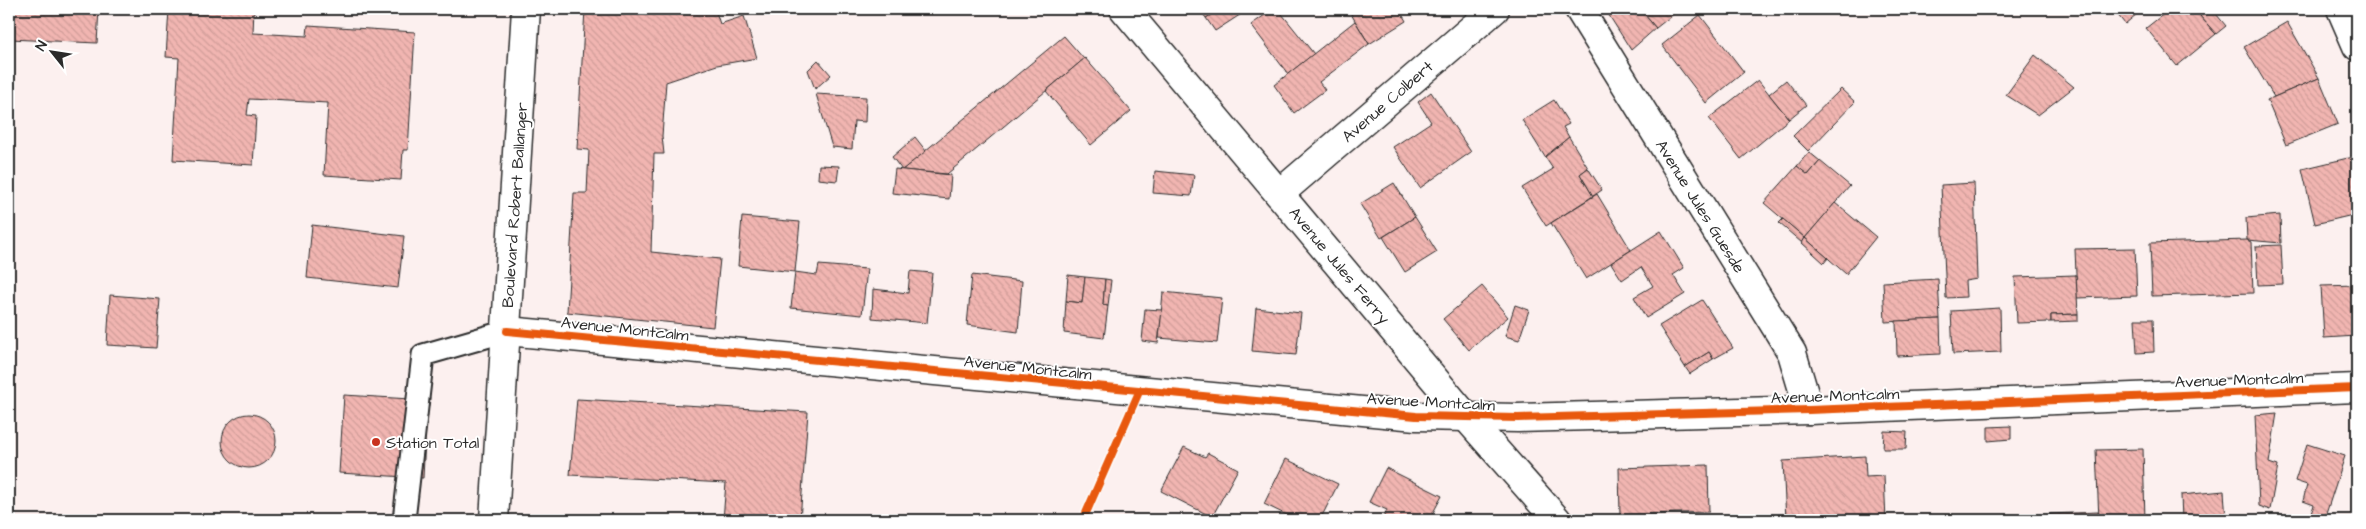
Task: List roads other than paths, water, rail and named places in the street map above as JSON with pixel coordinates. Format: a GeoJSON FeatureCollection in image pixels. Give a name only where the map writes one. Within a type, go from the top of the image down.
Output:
{"type":"FeatureCollection","features":[{"type":"Feature","properties":{"kind":"street","name":"Boulevard Robert Ballanger"},"geometry":{"type":"LineString","coordinates":[[494,520],[526,9]]}},
{"type":"Feature","properties":{"kind":"street","name":"Avenue Jules Ferry"},"geometry":{"type":"LineString","coordinates":[[1124,9],[1467,418],[1557,520]]}},
{"type":"Feature","properties":{"kind":"street","name":"Avenue Colbert"},"geometry":{"type":"LineString","coordinates":[[1279,194],[1496,9]]}},
{"type":"Feature","properties":{"kind":"street","name":"Avenue Jules Guesde"},"geometry":{"type":"LineString","coordinates":[[1579,9],[1792,353],[1809,410]]}},
{"type":"Feature","properties":{"kind":"street"},"geometry":{"type":"LineString","coordinates":[[2341,9],[2357,46]]}},
{"type":"Feature","properties":{"kind":"street","name":"Avenue Montcalm"},"geometry":{"type":"LineString","coordinates":[[507,331],[1158,393],[1416,416],[1467,418],[1809,410],[2357,388]]}},
{"type":"Feature","properties":{"kind":"lane"},"geometry":{"type":"LineString","coordinates":[[404,520],[423,355],[507,331]]}},
{"type":"Feature","properties":{"kind":"place","name":"Station Total"},"geometry":{"type":"Point","coordinates":[376,442]}}]}
